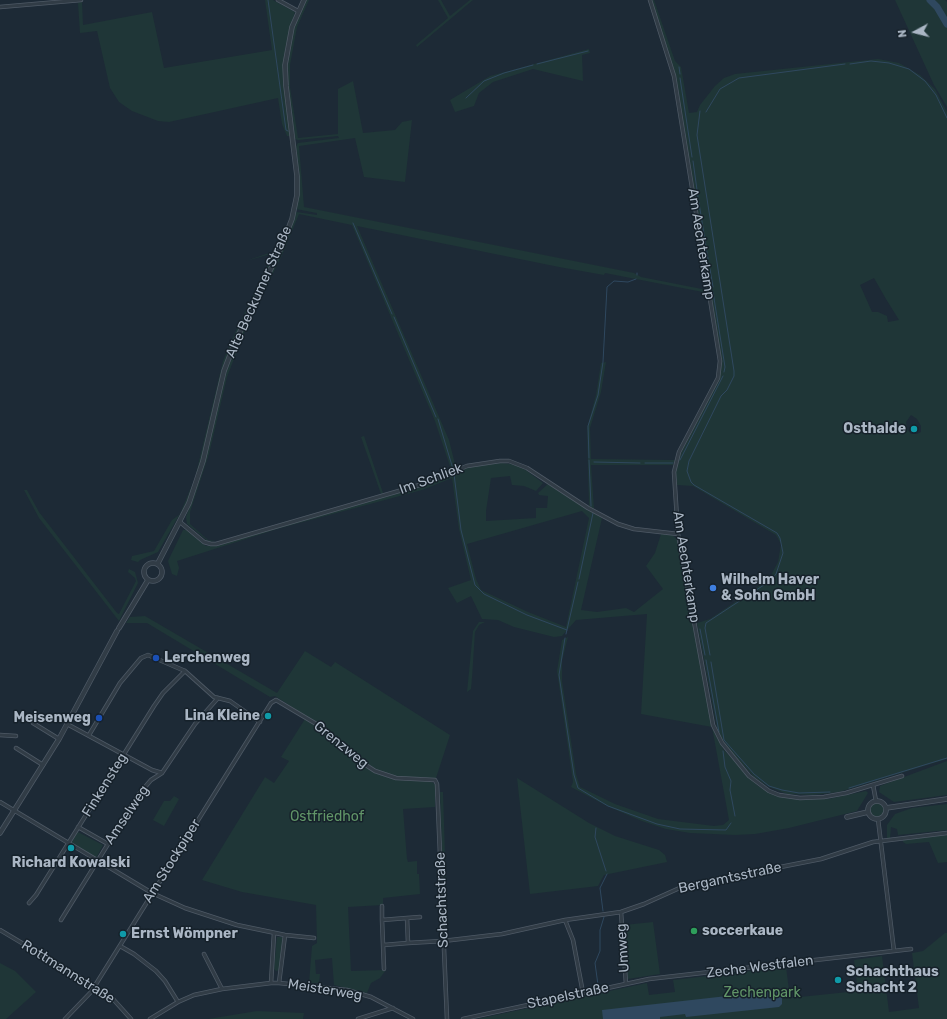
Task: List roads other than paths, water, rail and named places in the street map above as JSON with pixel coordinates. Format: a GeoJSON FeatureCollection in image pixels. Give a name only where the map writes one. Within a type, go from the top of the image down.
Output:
{"type":"FeatureCollection","features":[{"type":"Feature","properties":{"kind":"street"},"geometry":{"type":"LineString","coordinates":[[0,7],[82,0]]}},
{"type":"Feature","properties":{"kind":"street"},"geometry":{"type":"LineString","coordinates":[[278,0],[298,11]]}},
{"type":"Feature","properties":{"kind":"street","name":"Alte Beckumer Straße"},"geometry":{"type":"LineString","coordinates":[[158,563],[189,503],[203,461],[217,399],[232,349],[280,250],[293,214],[297,176],[286,86],[285,65],[287,46],[298,11],[304,0]]}},
{"type":"Feature","properties":{"kind":"street","name":"Am Aechterkamp"},"geometry":{"type":"LineString","coordinates":[[650,0],[674,76],[720,361],[718,378],[676,462],[674,472],[678,534],[713,725],[722,743],[749,776],[765,788],[779,794],[800,798],[824,797],[846,793],[902,776]]}},
{"type":"Feature","properties":{"kind":"street","name":"Im Schliek"},"geometry":{"type":"LineString","coordinates":[[180,522],[204,542],[216,544],[423,484],[467,466],[509,461],[527,468],[588,508],[618,524],[634,529],[678,534]]}},
{"type":"Feature","properties":{"kind":"street","name":"Alte Beckumer Straße"},"geometry":{"type":"LineString","coordinates":[[152,562],[158,563],[162,568],[161,577],[156,580],[148,580],[144,573],[146,565],[152,562]]}},
{"type":"Feature","properties":{"kind":"street","name":"Alte Beckumer Straße"},"geometry":{"type":"LineString","coordinates":[[0,832],[59,739],[118,629],[148,580]]}},
{"type":"Feature","properties":{"kind":"street"},"geometry":{"type":"LineString","coordinates":[[89,735],[120,683],[143,657],[150,656],[185,671],[218,698],[230,701],[260,722]]}},
{"type":"Feature","properties":{"kind":"street","name":"Finkensteg"},"geometry":{"type":"LineString","coordinates":[[29,902],[36,895],[163,693],[185,671]]}},
{"type":"Feature","properties":{"kind":"street","name":"Amselweg"},"geometry":{"type":"LineString","coordinates":[[61,920],[139,794],[151,780],[162,773],[195,724],[218,698]]}},
{"type":"Feature","properties":{"kind":"street","name":"Am Stockpiper"},"geometry":{"type":"LineString","coordinates":[[65,1019],[94,986],[274,700]]}},
{"type":"Feature","properties":{"kind":"street","name":"Grenzweg"},"geometry":{"type":"LineString","coordinates":[[274,700],[318,725],[358,760],[375,771],[396,778],[436,781]]}},
{"type":"Feature","properties":{"kind":"street"},"geometry":{"type":"LineString","coordinates":[[33,723],[59,739]]}},
{"type":"Feature","properties":{"kind":"street"},"geometry":{"type":"LineString","coordinates":[[67,724],[152,770],[162,773]]}},
{"type":"Feature","properties":{"kind":"street"},"geometry":{"type":"LineString","coordinates":[[0,735],[16,736]]}},
{"type":"Feature","properties":{"kind":"street"},"geometry":{"type":"LineString","coordinates":[[16,748],[43,765]]}},
{"type":"Feature","properties":{"kind":"street"},"geometry":{"type":"LineString","coordinates":[[151,780],[152,770]]}},
{"type":"Feature","properties":{"kind":"street","name":"Schachtstraße"},"geometry":{"type":"LineString","coordinates":[[436,781],[438,788],[447,1019]]}},
{"type":"Feature","properties":{"kind":"street"},"geometry":{"type":"LineString","coordinates":[[873,785],[876,800]]}},
{"type":"Feature","properties":{"kind":"street"},"geometry":{"type":"LineString","coordinates":[[886,808],[947,799]]}},
{"type":"Feature","properties":{"kind":"street"},"geometry":{"type":"LineString","coordinates":[[876,800],[884,803],[886,808],[884,817],[873,819],[868,812],[868,806],[876,800]]}},
{"type":"Feature","properties":{"kind":"street"},"geometry":{"type":"LineString","coordinates":[[0,802],[152,893],[185,908],[212,918],[274,933],[314,938]]}},
{"type":"Feature","properties":{"kind":"street"},"geometry":{"type":"LineString","coordinates":[[847,817],[868,812]]}},
{"type":"Feature","properties":{"kind":"street"},"geometry":{"type":"LineString","coordinates":[[878,819],[894,951]]}},
{"type":"Feature","properties":{"kind":"street"},"geometry":{"type":"LineString","coordinates":[[78,827],[108,844]]}},
{"type":"Feature","properties":{"kind":"street","name":"Bergamtsstraße"},"geometry":{"type":"LineString","coordinates":[[384,945],[443,941],[502,934],[565,920],[621,912],[644,904],[684,886],[821,858],[860,845],[947,833]]}},
{"type":"Feature","properties":{"kind":"street"},"geometry":{"type":"LineString","coordinates":[[382,906],[384,969]]}},
{"type":"Feature","properties":{"kind":"street","name":"Umweg"},"geometry":{"type":"LineString","coordinates":[[621,912],[626,984]]}},
{"type":"Feature","properties":{"kind":"street"},"geometry":{"type":"LineString","coordinates":[[382,920],[420,917]]}},
{"type":"Feature","properties":{"kind":"street"},"geometry":{"type":"LineString","coordinates":[[407,918],[408,943]]}},
{"type":"Feature","properties":{"kind":"street"},"geometry":{"type":"LineString","coordinates":[[565,920],[573,940],[583,993]]}},
{"type":"Feature","properties":{"kind":"street","name":"Rottmannstraße"},"geometry":{"type":"LineString","coordinates":[[0,930],[94,986],[113,999],[131,1019]]}},
{"type":"Feature","properties":{"kind":"street"},"geometry":{"type":"LineString","coordinates":[[271,983],[274,933]]}},
{"type":"Feature","properties":{"kind":"street"},"geometry":{"type":"LineString","coordinates":[[280,983],[285,935]]}},
{"type":"Feature","properties":{"kind":"street"},"geometry":{"type":"LineString","coordinates":[[120,946],[134,954],[156,971],[165,981],[178,1002]]}},
{"type":"Feature","properties":{"kind":"street","name":"Zeche Westfalen"},"geometry":{"type":"LineString","coordinates":[[626,984],[649,979],[911,949]]}},
{"type":"Feature","properties":{"kind":"street"},"geometry":{"type":"LineString","coordinates":[[204,954],[222,988]]}},
{"type":"Feature","properties":{"kind":"street","name":"Meisterweg"},"geometry":{"type":"LineString","coordinates":[[150,1019],[178,1002],[194,995],[222,988],[271,983],[347,990],[371,997],[413,1019]]}},
{"type":"Feature","properties":{"kind":"street","name":"Stapelstraße"},"geometry":{"type":"LineString","coordinates":[[463,1019],[626,984]]}},
{"type":"Feature","properties":{"kind":"street","name":"Meisterweg"},"geometry":{"type":"LineString","coordinates":[[358,1019],[393,1008]]}},
{"type":"Feature","properties":{"kind":"water"},"geometry":{"type":"Polygon","coordinates":[[[772,991],[779,992],[782,997],[782,1004],[779,1007],[686,1017],[685,1014],[660,1017],[660,1019],[603,1019],[602,1010],[772,991]]]}},
{"type":"Feature","properties":{"kind":"waterway"},"geometry":{"type":"LineString","coordinates":[[268,0],[286,130],[288,131]]}},
{"type":"Feature","properties":{"kind":"waterway"},"geometry":{"type":"LineString","coordinates":[[930,0],[937,7],[947,24]]}},
{"type":"Feature","properties":{"kind":"waterway"},"geometry":{"type":"LineString","coordinates":[[537,64],[588,51]]}},
{"type":"Feature","properties":{"kind":"waterway"},"geometry":{"type":"LineString","coordinates":[[850,64],[871,61],[889,63],[909,69],[925,81],[936,95],[947,118]]}},
{"type":"Feature","properties":{"kind":"waterway"},"geometry":{"type":"LineString","coordinates":[[706,112],[720,89],[739,78],[845,64]]}},
{"type":"Feature","properties":{"kind":"waterway"},"geometry":{"type":"LineString","coordinates":[[466,98],[484,81],[504,73],[533,65]]}},
{"type":"Feature","properties":{"kind":"waterway"},"geometry":{"type":"LineString","coordinates":[[679,67],[680,74]]}},
{"type":"Feature","properties":{"kind":"waterway"},"geometry":{"type":"LineString","coordinates":[[680,78],[692,157]]}},
{"type":"Feature","properties":{"kind":"waterway"},"geometry":{"type":"LineString","coordinates":[[700,111],[697,135],[734,376],[727,390],[721,396],[689,461],[687,471],[691,482],[694,485],[777,533],[780,538],[783,553],[776,574],[770,581],[706,623],[705,628],[710,655]]}},
{"type":"Feature","properties":{"kind":"waterway"},"geometry":{"type":"LineString","coordinates":[[693,161],[698,197]]}},
{"type":"Feature","properties":{"kind":"waterway"},"geometry":{"type":"LineString","coordinates":[[699,203],[708,259]]}},
{"type":"Feature","properties":{"kind":"waterway"},"geometry":{"type":"LineString","coordinates":[[353,223],[392,314]]}},
{"type":"Feature","properties":{"kind":"waterway"},"geometry":{"type":"LineString","coordinates":[[710,269],[713,287]]}},
{"type":"Feature","properties":{"kind":"waterway"},"geometry":{"type":"LineString","coordinates":[[589,458],[588,426],[598,395],[603,362],[607,287],[614,281],[628,282],[636,279]]}},
{"type":"Feature","properties":{"kind":"waterway"},"geometry":{"type":"LineString","coordinates":[[713,292],[725,367],[724,372]]}},
{"type":"Feature","properties":{"kind":"waterway"},"geometry":{"type":"LineString","coordinates":[[394,317],[436,417]]}},
{"type":"Feature","properties":{"kind":"waterway"},"geometry":{"type":"LineString","coordinates":[[680,460],[723,376]]}},
{"type":"Feature","properties":{"kind":"waterway"},"geometry":{"type":"LineString","coordinates":[[438,419],[453,469]]}},
{"type":"Feature","properties":{"kind":"waterway"},"geometry":{"type":"LineString","coordinates":[[589,460],[591,506]]}},
{"type":"Feature","properties":{"kind":"waterway"},"geometry":{"type":"LineString","coordinates":[[594,462],[640,463]]}},
{"type":"Feature","properties":{"kind":"waterway"},"geometry":{"type":"LineString","coordinates":[[645,463],[673,463]]}},
{"type":"Feature","properties":{"kind":"waterway"},"geometry":{"type":"LineString","coordinates":[[454,474],[461,530],[475,585],[484,594],[527,615],[567,630]]}},
{"type":"Feature","properties":{"kind":"waterway"},"geometry":{"type":"LineString","coordinates":[[579,579],[593,513]]}},
{"type":"Feature","properties":{"kind":"waterway"},"geometry":{"type":"LineString","coordinates":[[566,634],[578,582]]}},
{"type":"Feature","properties":{"kind":"waterway"},"geometry":{"type":"LineString","coordinates":[[700,629],[705,655]]}},
{"type":"Feature","properties":{"kind":"waterway"},"geometry":{"type":"LineString","coordinates":[[565,638],[559,675],[574,775],[578,788],[608,806],[657,824],[680,829],[726,830],[731,823]]}},
{"type":"Feature","properties":{"kind":"waterway"},"geometry":{"type":"LineString","coordinates":[[706,660],[719,732]]}},
{"type":"Feature","properties":{"kind":"waterway"},"geometry":{"type":"LineString","coordinates":[[711,662],[724,740],[754,774],[769,786],[782,790],[799,793],[830,792]]}},
{"type":"Feature","properties":{"kind":"waterway"},"geometry":{"type":"LineString","coordinates":[[723,751],[725,767],[731,781],[730,790],[735,816]]}},
{"type":"Feature","properties":{"kind":"waterway"},"geometry":{"type":"LineString","coordinates":[[849,788],[947,758]]}},
{"type":"Feature","properties":{"kind":"waterway"},"geometry":{"type":"LineString","coordinates":[[596,828],[595,837],[606,871]]}},
{"type":"Feature","properties":{"kind":"waterway"},"geometry":{"type":"LineString","coordinates":[[603,911],[600,888],[607,874]]}},
{"type":"Feature","properties":{"kind":"waterway"},"geometry":{"type":"LineString","coordinates":[[598,985],[595,963],[600,951],[600,930],[604,917]]}},
{"type":"Feature","properties":{"kind":"place","name":"Osthalde"},"geometry":{"type":"Point","coordinates":[914,429]}},
{"type":"Feature","properties":{"kind":"place","name":"Wilhelm Haver & Sohn GmbH"},"geometry":{"type":"Point","coordinates":[713,588]}},
{"type":"Feature","properties":{"kind":"place","name":"Lerchenweg"},"geometry":{"type":"Point","coordinates":[156,658]}},
{"type":"Feature","properties":{"kind":"place","name":"Lina Kleine"},"geometry":{"type":"Point","coordinates":[268,716]}},
{"type":"Feature","properties":{"kind":"place","name":"Meisenweg"},"geometry":{"type":"Point","coordinates":[99,718]}},
{"type":"Feature","properties":{"kind":"place","name":"Richard Kowalski"},"geometry":{"type":"Point","coordinates":[71,848]}},
{"type":"Feature","properties":{"kind":"place","name":"soccerkaue"},"geometry":{"type":"Point","coordinates":[694,931]}},
{"type":"Feature","properties":{"kind":"place","name":"Ernst Wömpner"},"geometry":{"type":"Point","coordinates":[123,934]}},
{"type":"Feature","properties":{"kind":"place","name":"Schachthaus Schacht 2"},"geometry":{"type":"Point","coordinates":[838,980]}},
{"type":"Feature","properties":{"kind":"park label","name":"Ostfriedhof"},"geometry":{"type":"Point","coordinates":[327,817]}},
{"type":"Feature","properties":{"kind":"park label","name":"Zechenpark"},"geometry":{"type":"Point","coordinates":[762,993]}}]}
